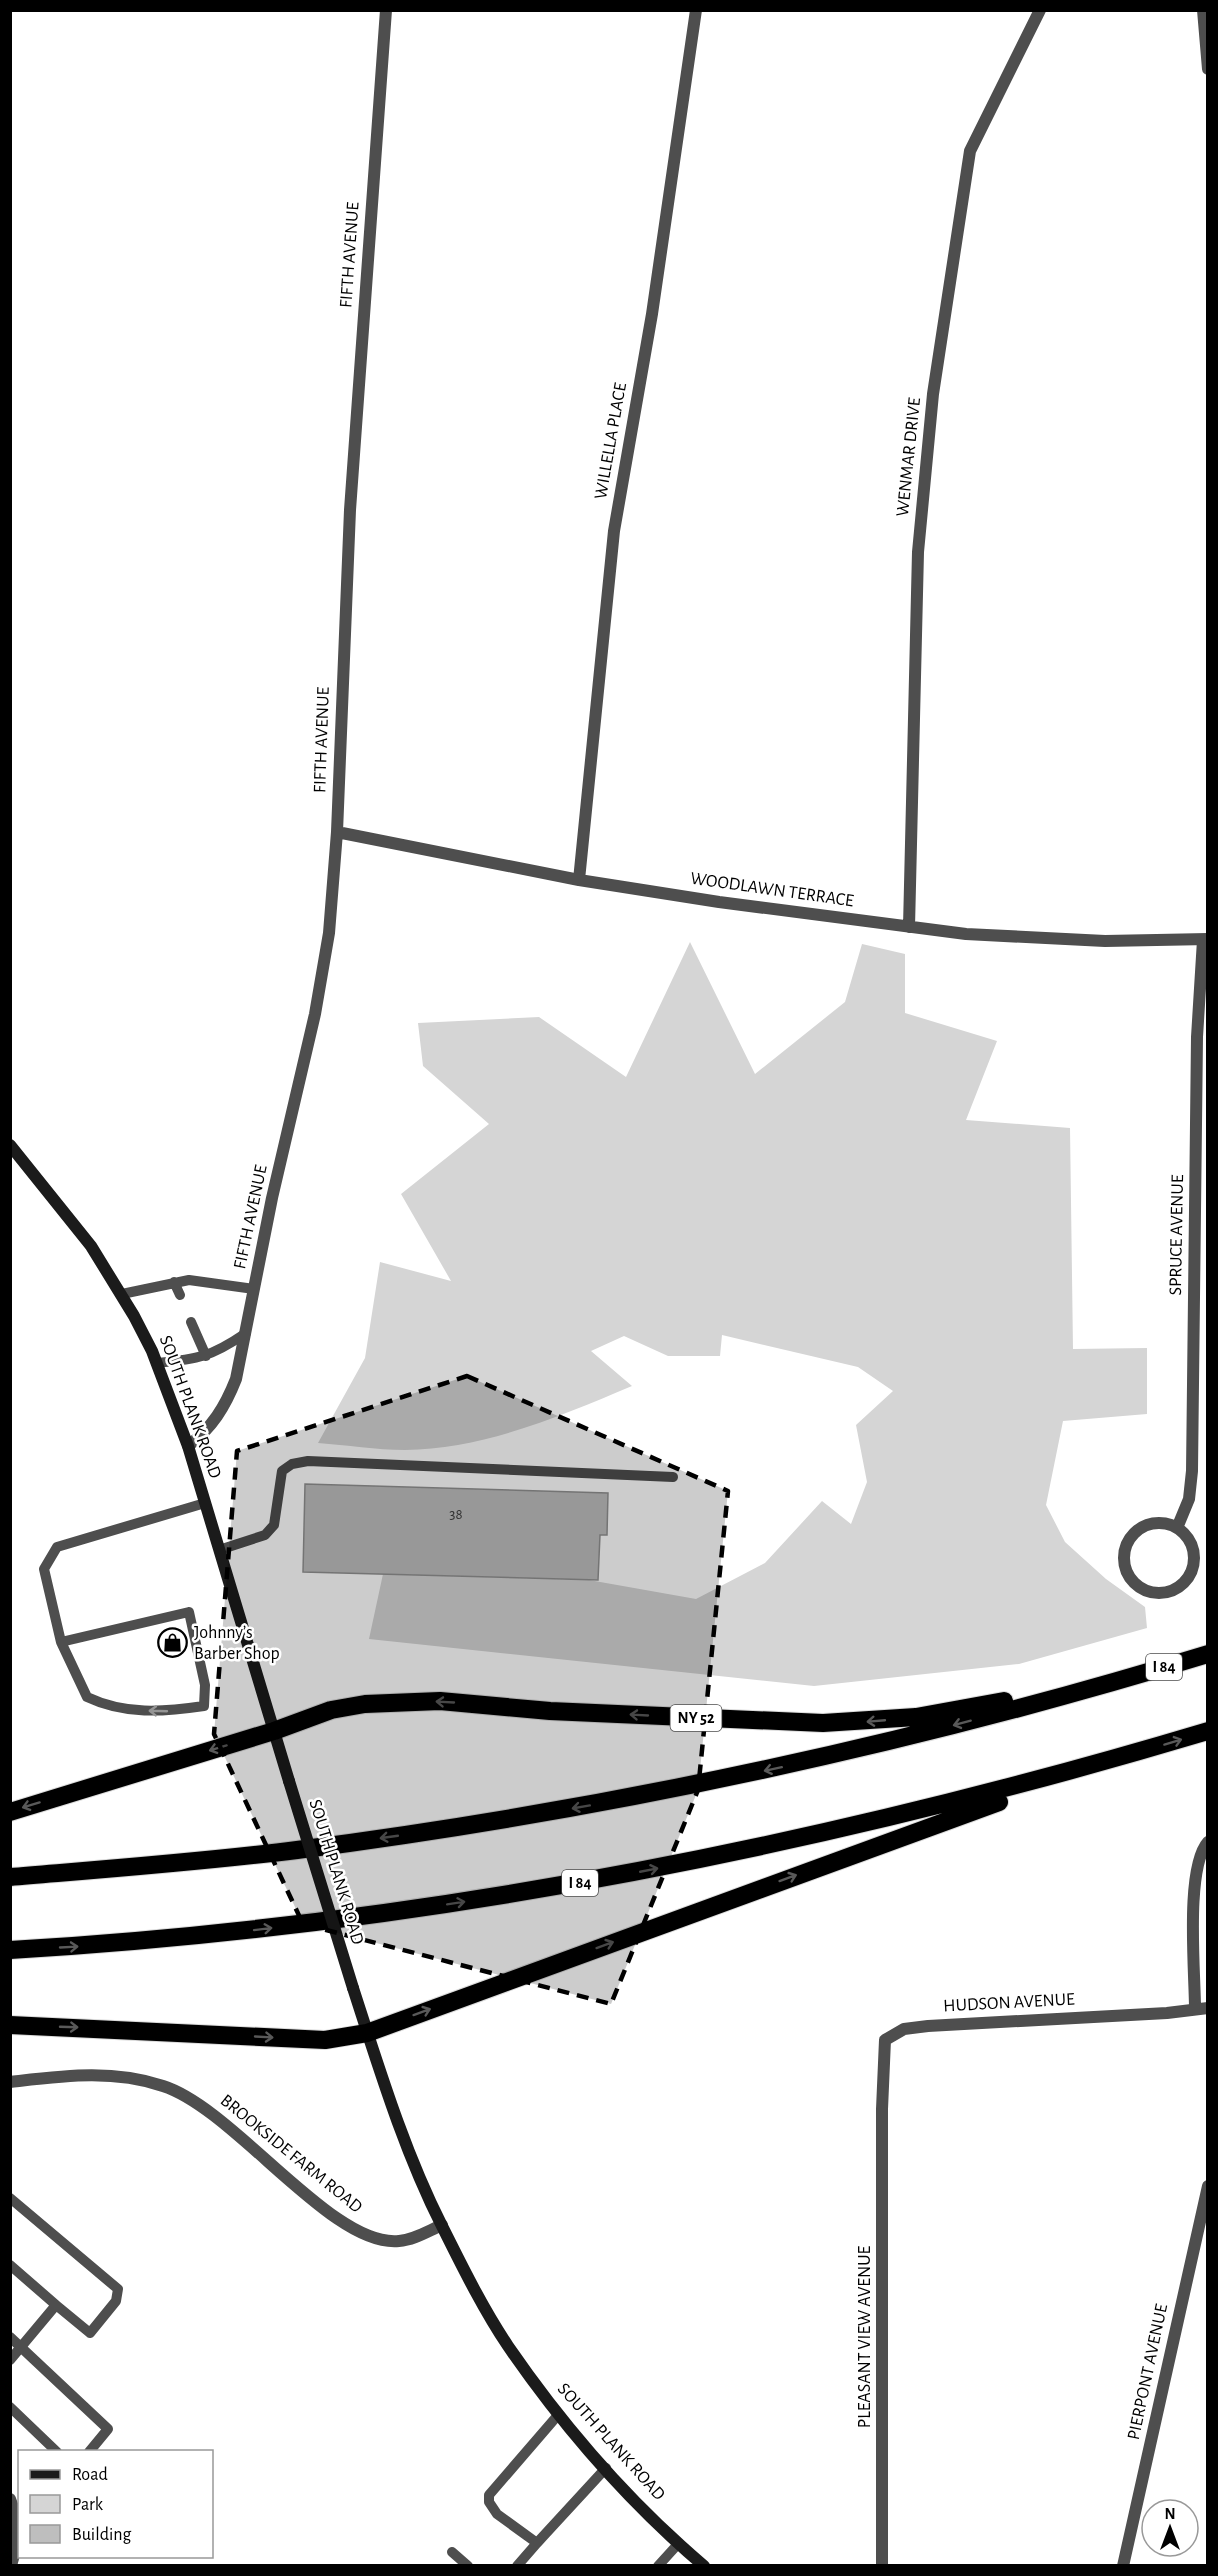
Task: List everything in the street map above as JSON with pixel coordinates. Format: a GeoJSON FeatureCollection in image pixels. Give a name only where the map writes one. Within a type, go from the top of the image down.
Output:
{"type":"FeatureCollection","features":[{"type":"Feature","properties":{"kind":"highway","name":"I 84"},"geometry":{"type":"LineString","coordinates":[[10,1877],[296,1850],[607,1802],[814,1760],[1120,1681],[1208,1654]]}},
{"type":"Feature","properties":{"kind":"highway","name":"NY 52"},"geometry":{"type":"LineString","coordinates":[[274,1731],[331,1710],[403,1702],[440,1701],[550,1711],[772,1722],[870,1722],[916,1717],[1120,1681]]}},
{"type":"Feature","properties":{"kind":"highway"},"geometry":{"type":"LineString","coordinates":[[10,1812],[274,1731]]}},
{"type":"Feature","properties":{"kind":"highway","name":"I 84"},"geometry":{"type":"LineString","coordinates":[[10,1950],[204,1935],[308,1923],[414,1910],[621,1876],[921,1811],[1208,1731]]}},
{"type":"Feature","properties":{"kind":"highway"},"geometry":{"type":"LineString","coordinates":[[10,2025],[325,2040],[367,2033],[1139,1752]]}},
{"type":"Feature","properties":{"kind":"main road","name":"SOUTH PLANK ROAD"},"geometry":{"type":"LineString","coordinates":[[10,1145],[91,1246],[122,1294],[157,1363],[188,1446],[367,2033],[409,2152],[442,2225],[507,2344],[558,2415],[678,2544],[704,2565]]}},
{"type":"Feature","properties":{"kind":"street","name":"FIFTH AVENUE"},"geometry":{"type":"LineString","coordinates":[[188,1446],[213,1423],[227,1401],[236,1379],[322,976],[333,892],[337,832],[350,510],[386,10]]}},
{"type":"Feature","properties":{"kind":"street","name":"WILLELLA PLACE"},"geometry":{"type":"LineString","coordinates":[[579,880],[614,531],[652,314],[696,10]]}},
{"type":"Feature","properties":{"kind":"street","name":"WENMAR DRIVE"},"geometry":{"type":"LineString","coordinates":[[909,927],[918,552],[933,394],[970,151],[1040,10]]}},
{"type":"Feature","properties":{"kind":"street"},"geometry":{"type":"LineString","coordinates":[[1203,10],[1208,69]]}},
{"type":"Feature","properties":{"kind":"street","name":"WOODLAWN TERRACE"},"geometry":{"type":"LineString","coordinates":[[337,832],[579,880],[909,927],[966,934],[1105,942],[1205,939]]}},
{"type":"Feature","properties":{"kind":"street","name":"SPRUCE AVENUE"},"geometry":{"type":"LineString","coordinates":[[1177,1528],[1189,1498],[1192,1471],[1197,1037],[1205,939]]}},
{"type":"Feature","properties":{"kind":"street"},"geometry":{"type":"LineString","coordinates":[[1156,1522],[1177,1528],[1192,1546],[1194,1558],[1192,1569],[1186,1580],[1166,1592],[1154,1593],[1143,1589],[1133,1582],[1127,1572],[1124,1561],[1129,1540],[1145,1525],[1156,1522]]}},
{"type":"Feature","properties":{"kind":"street"},"geometry":{"type":"LineString","coordinates":[[1201,2008],[1194,1880],[1199,1856],[1208,1842]]}},
{"type":"Feature","properties":{"kind":"street","name":"HUDSON AVENUE"},"geometry":{"type":"LineString","coordinates":[[882,2109],[883,2047],[891,2034],[928,2026],[1201,2008]]}},
{"type":"Feature","properties":{"kind":"street","name":"BROOKSIDE FARM ROAD"},"geometry":{"type":"LineString","coordinates":[[10,2082],[79,2074],[107,2074],[165,2087],[207,2109],[297,2187],[346,2224],[374,2238],[398,2241],[442,2225]]}},
{"type":"Feature","properties":{"kind":"street","name":"PLEASANT VIEW AVENUE"},"geometry":{"type":"LineString","coordinates":[[882,2109],[882,2565]]}},
{"type":"Feature","properties":{"kind":"street","name":"PIERPONT AVENUE"},"geometry":{"type":"LineString","coordinates":[[1123,2565],[1208,2186]]}},
{"type":"Feature","properties":{"kind":"street"},"geometry":{"type":"LineString","coordinates":[[10,2499],[18,2518],[18,2535],[11,2565]]}},
{"type":"Feature","properties":{"kind":"lane"},"geometry":{"type":"LineString","coordinates":[[122,1294],[174,1282],[199,1281],[254,1289]]}},
{"type":"Feature","properties":{"kind":"lane"},"geometry":{"type":"LineString","coordinates":[[174,1282],[180,1295]]}},
{"type":"Feature","properties":{"kind":"lane"},"geometry":{"type":"LineString","coordinates":[[191,1322],[206,1356]]}},
{"type":"Feature","properties":{"kind":"lane"},"geometry":{"type":"LineString","coordinates":[[157,1363],[219,1352],[246,1333]]}},
{"type":"Feature","properties":{"kind":"lane"},"geometry":{"type":"LineString","coordinates":[[219,1550],[265,1535],[274,1525],[282,1471],[292,1464],[308,1461],[673,1477]]}},
{"type":"Feature","properties":{"kind":"lane"},"geometry":{"type":"LineString","coordinates":[[61,1642],[189,1612],[205,1685],[204,1707],[166,1711],[110,1708],[87,1697],[61,1642],[44,1569],[57,1547],[205,1503]]}},
{"type":"Feature","properties":{"kind":"lane"},"geometry":{"type":"LineString","coordinates":[[10,2198],[118,2289],[116,2301],[90,2333],[10,2265]]}},
{"type":"Feature","properties":{"kind":"lane"},"geometry":{"type":"LineString","coordinates":[[10,2360],[56,2305]]}},
{"type":"Feature","properties":{"kind":"lane"},"geometry":{"type":"LineString","coordinates":[[10,2337],[108,2428],[90,2450]]}},
{"type":"Feature","properties":{"kind":"lane"},"geometry":{"type":"LineString","coordinates":[[10,2407],[56,2450]]}},
{"type":"Feature","properties":{"kind":"lane"},"geometry":{"type":"LineString","coordinates":[[537,2543],[497,2514],[489,2502],[489,2495],[558,2415]]}},
{"type":"Feature","properties":{"kind":"lane"},"geometry":{"type":"LineString","coordinates":[[517,2565],[606,2468]]}},
{"type":"Feature","properties":{"kind":"lane"},"geometry":{"type":"LineString","coordinates":[[658,2565],[678,2544]]}},
{"type":"Feature","properties":{"kind":"lane"},"geometry":{"type":"LineString","coordinates":[[452,2552],[468,2565]]}},
{"type":"Feature","properties":{"kind":"highlighted area"},"geometry":{"type":"Polygon","coordinates":[[[467,1376],[728,1491],[698,1790],[611,2004],[303,1924],[214,1734],[237,1451],[467,1376]]]}},
{"type":"Feature","properties":{"kind":"green space"},"geometry":{"type":"Polygon","coordinates":[[[690,942],[755,1074],[845,1002],[862,944],[905,954],[905,1013],[997,1041],[966,1120],[1070,1128],[1073,1349],[1147,1348],[1147,1414],[1063,1421],[1046,1505],[1065,1542],[1106,1579],[1145,1607],[1147,1628],[1019,1664],[814,1686],[369,1639],[383,1574],[589,1580],[696,1599],[765,1563],[822,1501],[851,1524],[867,1482],[856,1425],[893,1391],[858,1367],[722,1335],[720,1356],[668,1356],[624,1336],[591,1351],[632,1386],[578,1409],[493,1437],[464,1444],[405,1450],[318,1443],[365,1358],[380,1262],[451,1281],[401,1194],[489,1124],[423,1066],[418,1023],[539,1017],[626,1077],[690,942]]]}},
{"type":"Feature","properties":{"kind":"building"},"geometry":{"type":"Polygon","coordinates":[[[305,1484],[608,1493],[607,1535],[600,1535],[598,1580],[303,1572],[305,1484]]]}},
{"type":"Feature","properties":{"kind":"place","name":"Johnny’s Barber Shop"},"geometry":{"type":"Point","coordinates":[173,1643]}}]}
